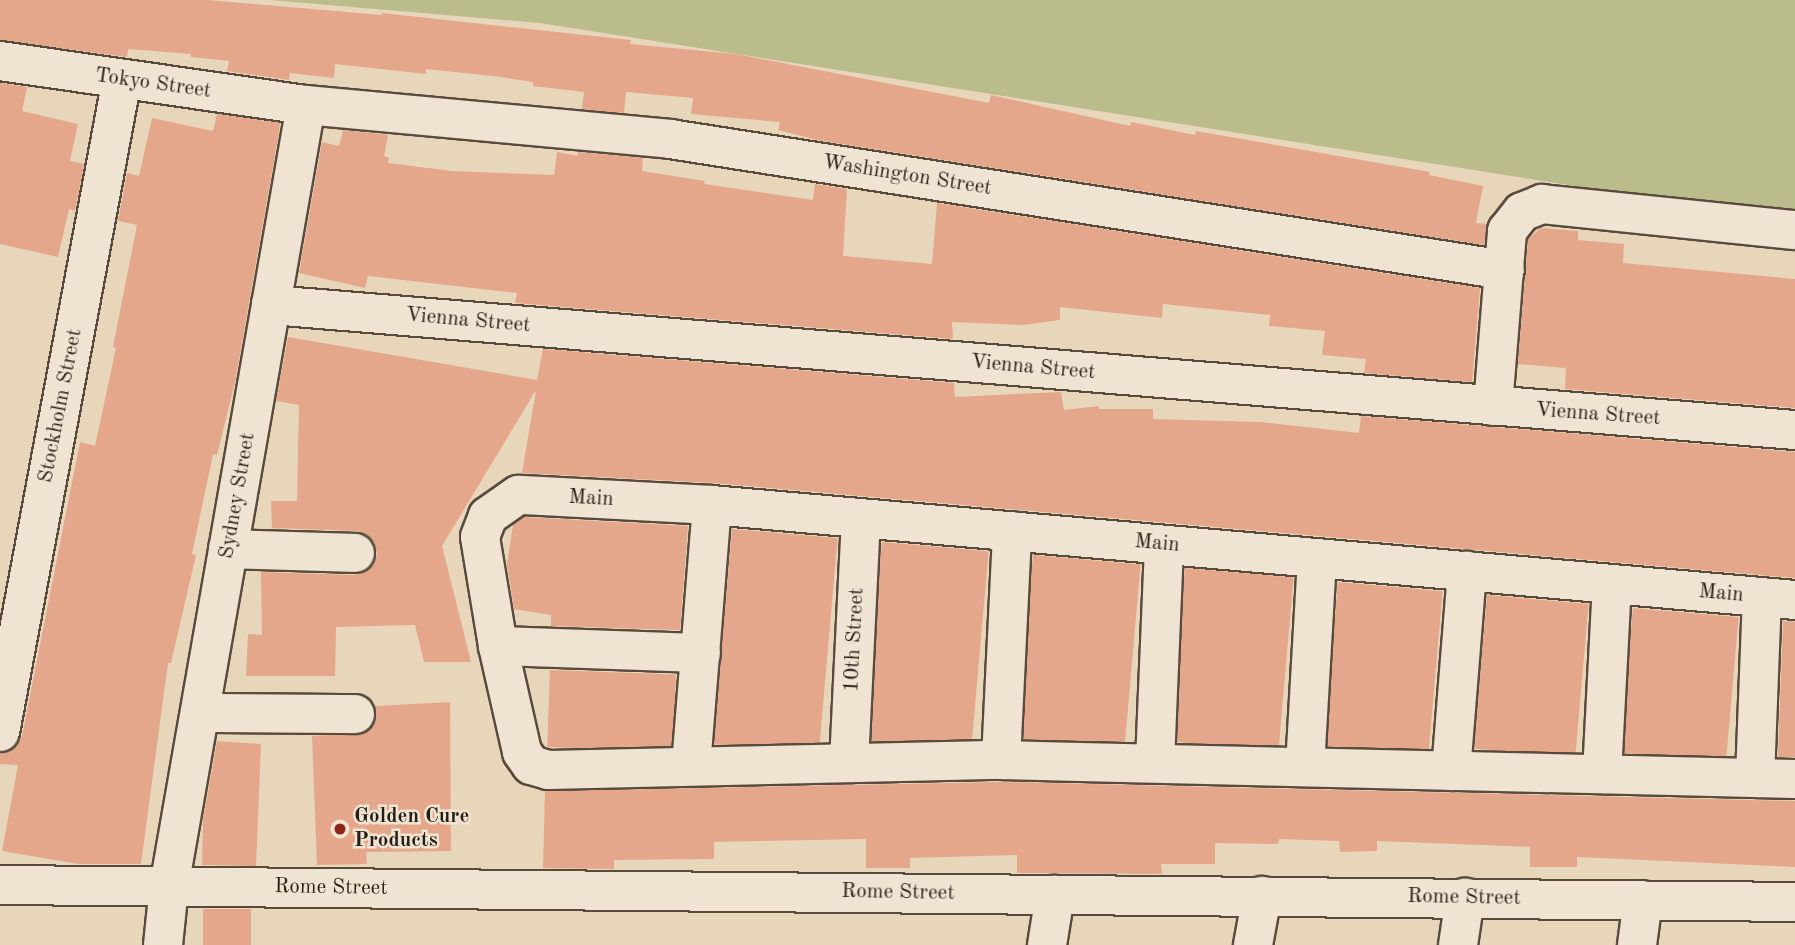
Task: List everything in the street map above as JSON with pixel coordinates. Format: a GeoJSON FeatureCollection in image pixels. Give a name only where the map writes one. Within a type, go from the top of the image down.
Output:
{"type":"FeatureCollection","features":[{"type":"Feature","properties":{"kind":"street","name":"Tokyo Street"},"geometry":{"type":"LineString","coordinates":[[0,61],[306,105]]}},
{"type":"Feature","properties":{"kind":"street","name":"Stockholm Street"},"geometry":{"type":"LineString","coordinates":[[0,732],[122,79]]}},
{"type":"Feature","properties":{"kind":"street","name":"Washington Street"},"geometry":{"type":"LineString","coordinates":[[306,105],[670,139],[1505,270]]}},
{"type":"Feature","properties":{"kind":"street","name":"Sydney Street"},"geometry":{"type":"LineString","coordinates":[[163,945],[169,887],[306,105]]}},
{"type":"Feature","properties":{"kind":"street"},"geometry":{"type":"LineString","coordinates":[[1493,406],[1507,231],[1522,212],[1542,204],[1795,230]]}},
{"type":"Feature","properties":{"kind":"street","name":"Vienna Street"},"geometry":{"type":"LineString","coordinates":[[271,305],[1795,430]]}},
{"type":"Feature","properties":{"kind":"street","name":"Main"},"geometry":{"type":"LineString","coordinates":[[498,646],[480,537],[488,516],[518,495],[712,505],[1779,599]]}},
{"type":"Feature","properties":{"kind":"street"},"geometry":{"type":"LineString","coordinates":[[691,766],[712,505]]}},
{"type":"Feature","properties":{"kind":"street","name":"10th Street"},"geometry":{"type":"LineString","coordinates":[[849,763],[861,518]]}},
{"type":"Feature","properties":{"kind":"street"},"geometry":{"type":"LineString","coordinates":[[1001,760],[1013,531]]}},
{"type":"Feature","properties":{"kind":"street"},"geometry":{"type":"LineString","coordinates":[[1154,762],[1164,545]]}},
{"type":"Feature","properties":{"kind":"street"},"geometry":{"type":"LineString","coordinates":[[228,549],[355,553]]}},
{"type":"Feature","properties":{"kind":"street"},"geometry":{"type":"LineString","coordinates":[[1305,767],[1317,559]]}},
{"type":"Feature","properties":{"kind":"street"},"geometry":{"type":"LineString","coordinates":[[1451,771],[1467,571]]}},
{"type":"Feature","properties":{"kind":"street"},"geometry":{"type":"LineString","coordinates":[[1602,774],[1612,584]]}},
{"type":"Feature","properties":{"kind":"street"},"geometry":{"type":"LineString","coordinates":[[1755,778],[1779,599]]}},
{"type":"Feature","properties":{"kind":"street"},"geometry":{"type":"LineString","coordinates":[[701,653],[498,646],[522,752],[531,765],[548,770],[1001,760],[1795,779]]}},
{"type":"Feature","properties":{"kind":"street"},"geometry":{"type":"LineString","coordinates":[[200,713],[355,713]]}},
{"type":"Feature","properties":{"kind":"street","name":"Rome Street"},"geometry":{"type":"LineString","coordinates":[[0,885],[1795,902]]}},
{"type":"Feature","properties":{"kind":"street"},"geometry":{"type":"LineString","coordinates":[[1047,945],[1055,895]]}},
{"type":"Feature","properties":{"kind":"street"},"geometry":{"type":"LineString","coordinates":[[1253,945],[1262,896]]}},
{"type":"Feature","properties":{"kind":"street"},"geometry":{"type":"LineString","coordinates":[[1458,945],[1465,898]]}},
{"type":"Feature","properties":{"kind":"street"},"geometry":{"type":"LineString","coordinates":[[1637,945],[1643,900]]}},
{"type":"Feature","properties":{"kind":"green space"},"geometry":{"type":"Polygon","coordinates":[[[270,0],[1795,0],[1795,211],[1581,187],[540,23],[270,0]]]}},
{"type":"Feature","properties":{"kind":"building"},"geometry":{"type":"Polygon","coordinates":[[[0,0],[208,0],[382,13],[631,40],[630,44],[736,54],[989,103],[991,95],[1130,126],[1131,122],[1195,135],[1196,131],[1430,172],[1429,175],[1483,186],[1476,223],[1487,224],[1484,245],[817,140],[778,130],[780,122],[691,114],[693,98],[626,92],[624,113],[582,109],[584,92],[533,86],[533,82],[493,76],[426,69],[426,74],[335,64],[334,78],[290,73],[289,80],[227,71],[229,61],[191,57],[191,54],[128,49],[127,57],[0,40],[0,0]]]}},
{"type":"Feature","properties":{"kind":"building"},"geometry":{"type":"Polygon","coordinates":[[[0,83],[27,87],[22,111],[78,124],[70,161],[84,164],[75,211],[69,209],[58,257],[0,244],[0,83]]]}},
{"type":"Feature","properties":{"kind":"building"},"geometry":{"type":"Polygon","coordinates":[[[217,114],[280,123],[235,382],[217,455],[213,454],[192,554],[196,555],[171,663],[168,663],[141,864],[78,864],[2,851],[18,765],[0,764],[0,753],[16,747],[22,736],[80,442],[95,446],[116,348],[113,347],[137,225],[118,221],[127,173],[139,176],[152,118],[213,131],[217,114]]]}},
{"type":"Feature","properties":{"kind":"building"},"geometry":{"type":"Polygon","coordinates":[[[343,130],[388,135],[384,156],[389,158],[388,163],[452,171],[554,175],[557,152],[578,156],[578,152],[643,158],[642,171],[705,181],[704,184],[813,200],[815,184],[847,189],[843,256],[932,264],[937,203],[1480,288],[1472,382],[1364,373],[1366,359],[1322,355],[1325,331],[1269,326],[1270,315],[1163,304],[1162,318],[1060,307],[1060,320],[1023,325],[952,322],[953,339],[515,303],[517,293],[368,276],[365,288],[299,273],[322,142],[339,146],[343,130]]]}},
{"type":"Feature","properties":{"kind":"building"},"geometry":{"type":"Polygon","coordinates":[[[1541,228],[1578,231],[1578,240],[1624,244],[1623,263],[1795,279],[1795,408],[1565,389],[1566,368],[1518,364],[1528,239],[1541,228]]]}},
{"type":"Feature","properties":{"kind":"building"},"geometry":{"type":"Polygon","coordinates":[[[288,337],[537,380],[543,349],[954,383],[955,397],[1061,392],[1064,410],[1099,406],[1099,409],[1153,409],[1153,419],[1260,422],[1359,433],[1361,416],[1795,452],[1795,578],[714,483],[522,473],[536,390],[442,546],[471,662],[424,662],[415,625],[336,627],[335,676],[246,676],[248,634],[262,635],[261,572],[355,575],[366,572],[374,564],[377,554],[374,542],[367,535],[356,531],[272,528],[271,501],[297,501],[299,405],[276,401],[288,337]]]}},
{"type":"Feature","properties":{"kind":"building"},"geometry":{"type":"Polygon","coordinates":[[[524,517],[688,526],[680,630],[551,626],[551,615],[514,609],[507,564],[513,525],[524,517]]]}},
{"type":"Feature","properties":{"kind":"building"},"geometry":{"type":"Polygon","coordinates":[[[732,529],[838,538],[819,753],[713,744],[732,529]]]}},
{"type":"Feature","properties":{"kind":"building"},"geometry":{"type":"Polygon","coordinates":[[[882,542],[989,551],[971,750],[865,740],[882,542]]]}},
{"type":"Feature","properties":{"kind":"building"},"geometry":{"type":"Polygon","coordinates":[[[1033,555],[1141,564],[1125,748],[1017,738],[1033,555]]]}},
{"type":"Feature","properties":{"kind":"building"},"geometry":{"type":"Polygon","coordinates":[[[1185,568],[1294,577],[1278,751],[1170,741],[1185,568]]]}},
{"type":"Feature","properties":{"kind":"building"},"geometry":{"type":"Polygon","coordinates":[[[1338,582],[1443,591],[1428,755],[1324,745],[1338,582]]]}},
{"type":"Feature","properties":{"kind":"building"},"geometry":{"type":"Polygon","coordinates":[[[1487,595],[1589,604],[1575,757],[1474,748],[1487,595]]]}},
{"type":"Feature","properties":{"kind":"building"},"geometry":{"type":"Polygon","coordinates":[[[1633,608],[1739,617],[1726,762],[1620,752],[1633,608]]]}},
{"type":"Feature","properties":{"kind":"building"},"geometry":{"type":"Polygon","coordinates":[[[1783,621],[1795,622],[1795,757],[1778,757],[1783,621]]]}},
{"type":"Feature","properties":{"kind":"building"},"geometry":{"type":"Polygon","coordinates":[[[550,670],[676,674],[673,751],[547,747],[550,670]]]}},
{"type":"Feature","properties":{"kind":"building"},"geometry":{"type":"Polygon","coordinates":[[[450,702],[451,851],[366,852],[367,864],[317,865],[312,736],[365,733],[374,724],[375,706],[450,702]]]}},
{"type":"Feature","properties":{"kind":"building"},"geometry":{"type":"Polygon","coordinates":[[[217,741],[261,744],[256,866],[202,865],[203,820],[217,741]]]}},
{"type":"Feature","properties":{"kind":"building"},"geometry":{"type":"Polygon","coordinates":[[[1001,782],[1795,801],[1795,867],[1577,857],[1577,867],[1530,867],[1530,847],[1377,841],[1377,851],[1340,852],[1339,841],[1279,839],[1278,844],[1215,843],[1215,864],[1161,864],[1162,874],[1017,873],[1017,855],[910,858],[910,868],[866,868],[866,839],[714,842],[714,859],[614,860],[614,869],[543,868],[545,791],[1001,782]]]}},
{"type":"Feature","properties":{"kind":"building"},"geometry":{"type":"Polygon","coordinates":[[[203,909],[251,909],[251,945],[203,945],[203,909]]]}},
{"type":"Feature","properties":{"kind":"place","name":"Golden Cure Products"},"geometry":{"type":"Point","coordinates":[340,829]}}]}
